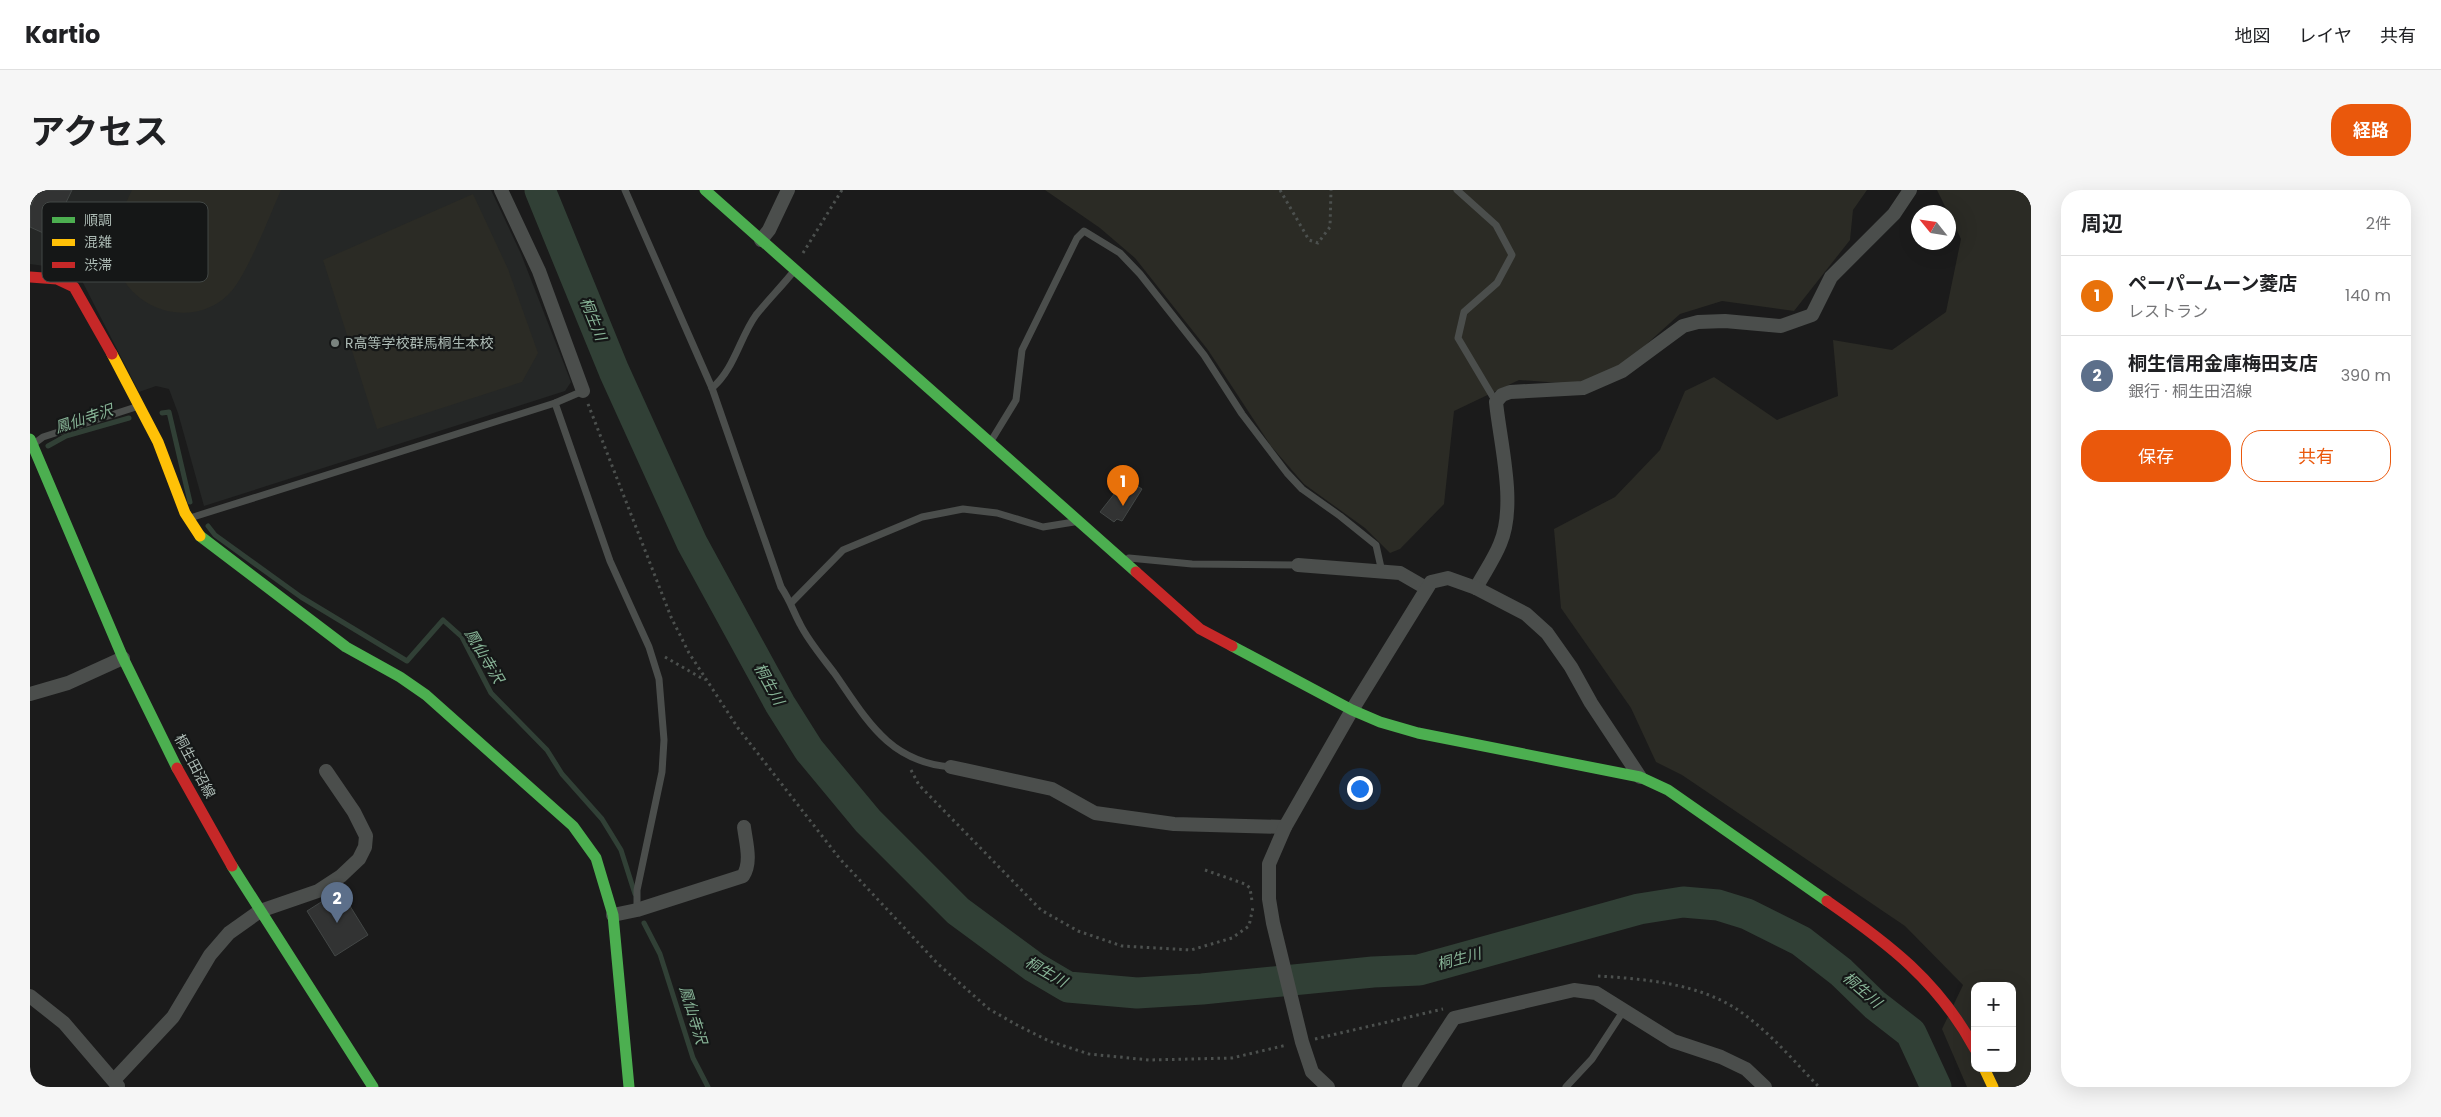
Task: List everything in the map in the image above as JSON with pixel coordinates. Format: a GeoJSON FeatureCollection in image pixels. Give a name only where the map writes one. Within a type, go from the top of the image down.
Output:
{"type":"FeatureCollection","features":[{"type":"Feature","properties":{"kind":"street"},"geometry":{"type":"LineString","coordinates":[[501,190],[539,272],[583,392]]}},
{"type":"Feature","properties":{"kind":"street"},"geometry":{"type":"LineString","coordinates":[[705,190],[1200,629],[1352,710],[1380,722],[1418,733],[1640,777],[1668,790],[1828,901],[1904,958],[1950,1005],[1971,1040]]}},
{"type":"Feature","properties":{"kind":"street"},"geometry":{"type":"LineString","coordinates":[[760,240],[769,230],[788,190]]}},
{"type":"Feature","properties":{"kind":"street"},"geometry":{"type":"LineString","coordinates":[[1476,588],[1501,542],[1507,510],[1506,479],[1496,402],[1502,395],[1510,392],[1582,388],[1622,371],[1683,326],[1698,322],[1725,320],[1782,326],[1812,315],[1831,277],[1894,214],[1910,190]]}},
{"type":"Feature","properties":{"kind":"street"},"geometry":{"type":"LineString","coordinates":[[68,282],[71,283],[161,448],[176,497],[188,520],[200,536],[346,647],[400,677],[426,695],[526,782],[573,826],[596,858],[613,915],[629,1087]]}},
{"type":"Feature","properties":{"kind":"street","name":"桐生田沼線"},"geometry":{"type":"LineString","coordinates":[[31,443],[123,658],[177,768],[260,911],[373,1087]]}},
{"type":"Feature","properties":{"kind":"street"},"geometry":{"type":"LineString","coordinates":[[1298,565],[1400,573],[1426,588]]}},
{"type":"Feature","properties":{"kind":"street"},"geometry":{"type":"LineString","coordinates":[[1328,1087],[1312,1072],[1302,1040],[1273,924],[1269,899],[1269,864],[1285,827],[1352,710],[1431,582],[1448,578],[1476,588],[1526,614],[1547,633],[1571,667],[1591,703],[1640,777]]}},
{"type":"Feature","properties":{"kind":"street"},"geometry":{"type":"LineString","coordinates":[[30,694],[68,683],[123,658]]}},
{"type":"Feature","properties":{"kind":"street"},"geometry":{"type":"LineString","coordinates":[[951,767],[1052,789],[1094,813],[1174,824],[1285,827]]}},
{"type":"Feature","properties":{"kind":"street"},"geometry":{"type":"LineString","coordinates":[[30,996],[64,1023],[117,1083],[173,1018],[210,954],[229,932],[260,911],[318,891],[341,876],[359,859],[365,847],[366,836],[326,771]]}},
{"type":"Feature","properties":{"kind":"street"},"geometry":{"type":"LineString","coordinates":[[613,915],[637,910],[743,876],[747,869],[748,861],[744,827]]}},
{"type":"Feature","properties":{"kind":"street"},"geometry":{"type":"LineString","coordinates":[[1409,1087],[1454,1018],[1574,990],[1596,993],[1673,1041],[1721,1057],[1746,1069],[1765,1087]]}},
{"type":"Feature","properties":{"kind":"street"},"geometry":{"type":"LineString","coordinates":[[1986,1072],[1993,1087]]}},
{"type":"Feature","properties":{"kind":"lane"},"geometry":{"type":"LineString","coordinates":[[625,190],[712,388],[781,587],[792,602],[800,624],[875,732],[893,748],[931,766],[951,767]]}},
{"type":"Feature","properties":{"kind":"lane"},"geometry":{"type":"LineString","coordinates":[[1458,190],[1473,206],[1496,225],[1512,255],[1498,283],[1464,312],[1458,338],[1496,402]]}},
{"type":"Feature","properties":{"kind":"lane"},"geometry":{"type":"LineString","coordinates":[[990,444],[1016,400],[1022,350],[1077,238],[1084,231],[1120,253],[1140,274],[1204,355],[1242,414],[1287,473],[1302,489],[1376,545],[1382,572]]}},
{"type":"Feature","properties":{"kind":"lane"},"geometry":{"type":"LineString","coordinates":[[712,388],[719,382],[728,368],[756,316],[794,270]]}},
{"type":"Feature","properties":{"kind":"lane"},"geometry":{"type":"LineString","coordinates":[[188,520],[555,403],[583,392]]}},
{"type":"Feature","properties":{"kind":"lane"},"geometry":{"type":"LineString","coordinates":[[555,403],[610,562],[649,648],[659,679],[664,740],[662,772],[637,890],[637,910]]}},
{"type":"Feature","properties":{"kind":"lane"},"geometry":{"type":"LineString","coordinates":[[31,443],[42,437],[139,406]]}},
{"type":"Feature","properties":{"kind":"lane"},"geometry":{"type":"LineString","coordinates":[[792,602],[843,550],[922,517],[963,509],[997,513],[1044,527],[1078,521]]}},
{"type":"Feature","properties":{"kind":"lane"},"geometry":{"type":"LineString","coordinates":[[1119,557],[1192,564],[1298,565]]}},
{"type":"Feature","properties":{"kind":"lane"},"geometry":{"type":"LineString","coordinates":[[1566,1087],[1592,1059],[1624,1010]]}},
{"type":"Feature","properties":{"kind":"path"},"geometry":{"type":"LineString","coordinates":[[799,259],[842,190]]}},
{"type":"Feature","properties":{"kind":"path"},"geometry":{"type":"LineString","coordinates":[[1280,190],[1309,240],[1318,243],[1330,227],[1331,190]]}},
{"type":"Feature","properties":{"kind":"path"},"geometry":{"type":"LineString","coordinates":[[583,392],[671,617],[689,652],[738,728],[840,859],[938,964],[990,1009],[1049,1041],[1089,1054],[1149,1060],[1232,1058],[1302,1040],[1445,1008]]}},
{"type":"Feature","properties":{"kind":"path"},"geometry":{"type":"LineString","coordinates":[[649,648],[708,681]]}},
{"type":"Feature","properties":{"kind":"path"},"geometry":{"type":"LineString","coordinates":[[910,756],[911,769],[919,785],[1040,910],[1078,931],[1122,946],[1167,950],[1191,950],[1232,938],[1249,926],[1254,910],[1250,888],[1205,870]]}},
{"type":"Feature","properties":{"kind":"path"},"geometry":{"type":"LineString","coordinates":[[1594,976],[1643,979],[1694,990],[1734,1008],[1782,1048],[1819,1087]]}},
{"type":"Feature","properties":{"kind":"shaded area","name":"R高等学校群馬桐生本校"},"geometry":{"type":"Polygon","coordinates":[[[30,190],[491,190],[521,254],[571,382],[565,391],[204,506],[178,413],[169,389],[156,386],[139,392],[83,282],[208,282],[208,202],[42,202],[42,266],[30,264],[30,190]]]}},
{"type":"Feature","properties":{"kind":"shaded area"},"geometry":{"type":"Polygon","coordinates":[[[132,190],[281,190],[250,261],[235,287],[213,306],[196,312],[178,313],[161,309],[146,302],[132,291],[125,282],[208,282],[208,202],[126,202],[132,190]]]}},
{"type":"Feature","properties":{"kind":"shaded area"},"geometry":{"type":"Polygon","coordinates":[[[1045,190],[1867,190],[1853,210],[1850,240],[1794,311],[1722,301],[1680,314],[1600,386],[1519,380],[1454,411],[1444,504],[1400,549],[1390,553],[1365,528],[1304,484],[1271,446],[1208,350],[1135,258],[1100,228],[1045,190]]]}},
{"type":"Feature","properties":{"kind":"shaded area"},"geometry":{"type":"Polygon","coordinates":[[[1937,190],[2031,190],[2031,1087],[1967,1087],[1942,1029],[1963,985],[1905,926],[1682,775],[1656,762],[1631,708],[1561,608],[1554,529],[1615,497],[1660,450],[1685,391],[1714,377],[1777,420],[1838,396],[1833,340],[1892,350],[1946,312],[1961,239],[1956,229],[1956,205],[1944,205],[1937,190]]]}},
{"type":"Feature","properties":{"kind":"shaded area"},"geometry":{"type":"Polygon","coordinates":[[[473,194],[508,269],[538,353],[522,382],[377,429],[323,260],[473,194]]]}},
{"type":"Feature","properties":{"kind":"building"},"geometry":{"type":"Polygon","coordinates":[[[38,190],[72,190],[66,202],[42,202],[42,232],[30,227],[30,208],[38,190]]]}},
{"type":"Feature","properties":{"kind":"building"},"geometry":{"type":"Polygon","coordinates":[[[1126,479],[1142,489],[1122,521],[1117,519],[1114,522],[1100,512],[1126,479]]]}},
{"type":"Feature","properties":{"kind":"building"},"geometry":{"type":"Polygon","coordinates":[[[340,890],[368,935],[335,956],[307,911],[340,890]]]}},
{"type":"Feature","properties":{"kind":"waterway","name":"桐生川"},"geometry":{"type":"LineString","coordinates":[[540,190],[614,371],[692,543],[780,704],[809,750],[868,821],[958,911],[1034,967],[1068,987],[1137,993],[1202,989],[1373,972],[1419,970],[1639,909],[1683,902],[1718,905],[1747,914],[1801,941],[1841,972],[1875,1005],[1911,1033],[1936,1087]]}},
{"type":"Feature","properties":{"kind":"waterway","name":"鳳仙寺沢"},"geometry":{"type":"LineString","coordinates":[[162,413],[169,412],[190,502]]}},
{"type":"Feature","properties":{"kind":"waterway","name":"鳳仙寺沢"},"geometry":{"type":"LineString","coordinates":[[48,446],[66,436],[129,418]]}},
{"type":"Feature","properties":{"kind":"waterway","name":"鳳仙寺沢"},"geometry":{"type":"LineString","coordinates":[[208,526],[215,535],[301,597],[407,661],[443,620],[462,637],[491,693],[547,750],[562,774],[602,819],[621,850],[635,894]]}},
{"type":"Feature","properties":{"kind":"waterway","name":"鳳仙寺沢"},"geometry":{"type":"LineString","coordinates":[[644,923],[660,954],[693,1058],[708,1087]]}},
{"type":"Feature","properties":{"kind":"traffic: fast"},"geometry":{"type":"LineString","coordinates":[[705,190],[1136,572]]}},
{"type":"Feature","properties":{"kind":"traffic: fast"},"geometry":{"type":"LineString","coordinates":[[30,439],[123,658],[177,768]]}},
{"type":"Feature","properties":{"kind":"traffic: fast"},"geometry":{"type":"LineString","coordinates":[[200,536],[346,647],[400,677],[426,695],[573,826],[596,858],[613,915],[629,1087]]}},
{"type":"Feature","properties":{"kind":"traffic: fast"},"geometry":{"type":"LineString","coordinates":[[1232,646],[1352,710],[1380,722],[1418,733],[1640,777],[1668,790],[1827,901]]}},
{"type":"Feature","properties":{"kind":"traffic: fast"},"geometry":{"type":"LineString","coordinates":[[232,866],[373,1087]]}},
{"type":"Feature","properties":{"kind":"traffic: slow"},"geometry":{"type":"LineString","coordinates":[[112,354],[158,442],[185,513],[200,536]]}},
{"type":"Feature","properties":{"kind":"traffic: slow"},"geometry":{"type":"LineString","coordinates":[[1986,1072],[1993,1087]]}},
{"type":"Feature","properties":{"kind":"traffic: jam"},"geometry":{"type":"LineString","coordinates":[[30,277],[42,278]]}},
{"type":"Feature","properties":{"kind":"traffic: jam"},"geometry":{"type":"LineString","coordinates":[[63,282],[74,287],[112,354]]}},
{"type":"Feature","properties":{"kind":"traffic: jam"},"geometry":{"type":"LineString","coordinates":[[1136,572],[1200,629],[1232,646]]}},
{"type":"Feature","properties":{"kind":"traffic: jam"},"geometry":{"type":"LineString","coordinates":[[177,768],[232,866]]}},
{"type":"Feature","properties":{"kind":"traffic: jam"},"geometry":{"type":"LineString","coordinates":[[1827,901],[1871,933],[1910,966],[1945,1003],[1971,1042]]}},
{"type":"Feature","properties":{"kind":"place","name":"R高等学校群馬桐生本校"},"geometry":{"type":"Point","coordinates":[335,343]}},
{"type":"Feature","properties":{"kind":"place","name":"ペーパームーン菱店"},"geometry":{"type":"Point","coordinates":[1123,506]}},
{"type":"Feature","properties":{"kind":"place","name":"桐生信用金庫梅田支店"},"geometry":{"type":"Point","coordinates":[337,923]}}]}
